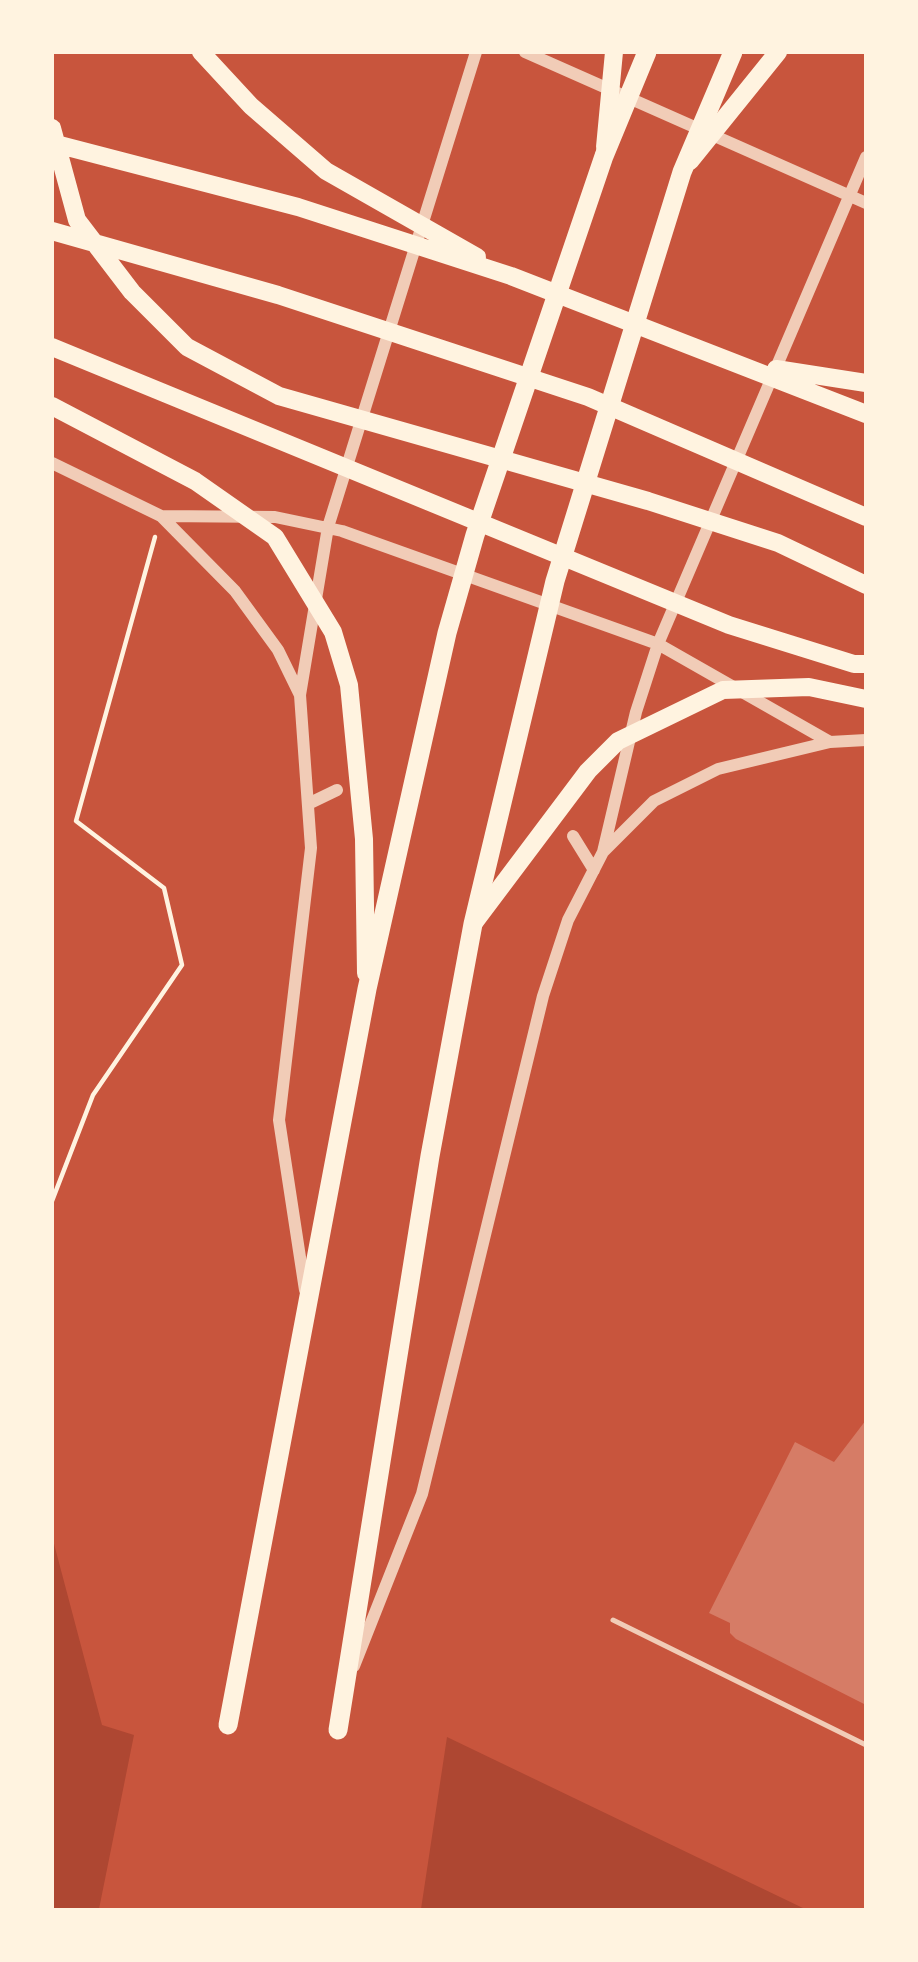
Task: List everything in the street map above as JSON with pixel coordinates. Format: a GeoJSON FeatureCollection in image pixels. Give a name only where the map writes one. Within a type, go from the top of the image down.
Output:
{"type":"FeatureCollection","features":[{"type":"Feature","properties":{"kind":"highway"},"geometry":{"type":"LineString","coordinates":[[228,1726],[367,989],[447,634],[475,536],[604,156],[647,52]]}},
{"type":"Feature","properties":{"kind":"highway"},"geometry":{"type":"LineString","coordinates":[[338,1730],[430,1156],[473,924],[555,581],[682,172],[733,52]]}},
{"type":"Feature","properties":{"kind":"main road"},"geometry":{"type":"LineString","coordinates":[[201,52],[251,106],[326,171],[511,276]]}},
{"type":"Feature","properties":{"kind":"main road"},"geometry":{"type":"LineString","coordinates":[[604,156],[614,52]]}},
{"type":"Feature","properties":{"kind":"main road"},"geometry":{"type":"LineString","coordinates":[[682,172],[778,52]]}},
{"type":"Feature","properties":{"kind":"main road"},"geometry":{"type":"LineString","coordinates":[[52,128],[76,220],[132,292],[187,347],[279,396],[661,505],[778,543],[866,585]]}},
{"type":"Feature","properties":{"kind":"main road"},"geometry":{"type":"LineString","coordinates":[[52,143],[298,207],[511,276],[866,414]]}},
{"type":"Feature","properties":{"kind":"main road"},"geometry":{"type":"LineString","coordinates":[[52,231],[278,295],[588,397],[866,517]]}},
{"type":"Feature","properties":{"kind":"main road"},"geometry":{"type":"LineString","coordinates":[[57,349],[729,625],[854,664],[866,664]]}},
{"type":"Feature","properties":{"kind":"main road"},"geometry":{"type":"LineString","coordinates":[[742,364],[866,383]]}},
{"type":"Feature","properties":{"kind":"main road"},"geometry":{"type":"LineString","coordinates":[[58,409],[195,481],[275,537],[333,632],[349,685],[361,813],[367,989]]}},
{"type":"Feature","properties":{"kind":"main road"},"geometry":{"type":"LineString","coordinates":[[473,924],[588,771],[618,741],[723,690],[809,687],[866,699]]}},
{"type":"Feature","properties":{"kind":"street"},"geometry":{"type":"LineString","coordinates":[[307,1303],[279,1120],[311,848],[300,695],[328,527],[476,52]]}},
{"type":"Feature","properties":{"kind":"street"},"geometry":{"type":"LineString","coordinates":[[525,52],[866,203]]}},
{"type":"Feature","properties":{"kind":"street"},"geometry":{"type":"LineString","coordinates":[[346,1686],[422,1494],[542,996],[568,920],[603,852],[636,712],[658,644],[866,157]]}},
{"type":"Feature","properties":{"kind":"street"},"geometry":{"type":"LineString","coordinates":[[52,463],[160,516],[235,591],[278,649],[300,695]]}},
{"type":"Feature","properties":{"kind":"street"},"geometry":{"type":"LineString","coordinates":[[160,516],[275,517],[328,527],[658,644],[831,742]]}},
{"type":"Feature","properties":{"kind":"street"},"geometry":{"type":"LineString","coordinates":[[603,852],[654,801],[718,769],[831,742],[866,740]]}},
{"type":"Feature","properties":{"kind":"street"},"geometry":{"type":"LineString","coordinates":[[308,803],[337,790]]}},
{"type":"Feature","properties":{"kind":"street"},"geometry":{"type":"LineString","coordinates":[[573,836],[594,870]]}},
{"type":"Feature","properties":{"kind":"lane"},"geometry":{"type":"LineString","coordinates":[[613,1620],[866,1745]]}},
{"type":"Feature","properties":{"kind":"path"},"geometry":{"type":"LineString","coordinates":[[52,1201],[93,1095],[183,965],[164,888],[76,821],[160,516]]}},
{"type":"Feature","properties":{"kind":"shaded area"},"geometry":{"type":"Polygon","coordinates":[[[53,1540],[102,1725],[134,1735],[99,1909],[53,1909],[53,1540]]]}},
{"type":"Feature","properties":{"kind":"shaded area"},"geometry":{"type":"Polygon","coordinates":[[[447,1737],[805,1909],[421,1909],[447,1737]]]}},
{"type":"Feature","properties":{"kind":"building"},"geometry":{"type":"Polygon","coordinates":[[[866,1420],[866,1705],[736,1639],[730,1633],[730,1623],[709,1613],[795,1442],[834,1462],[866,1420]]]}}]}
